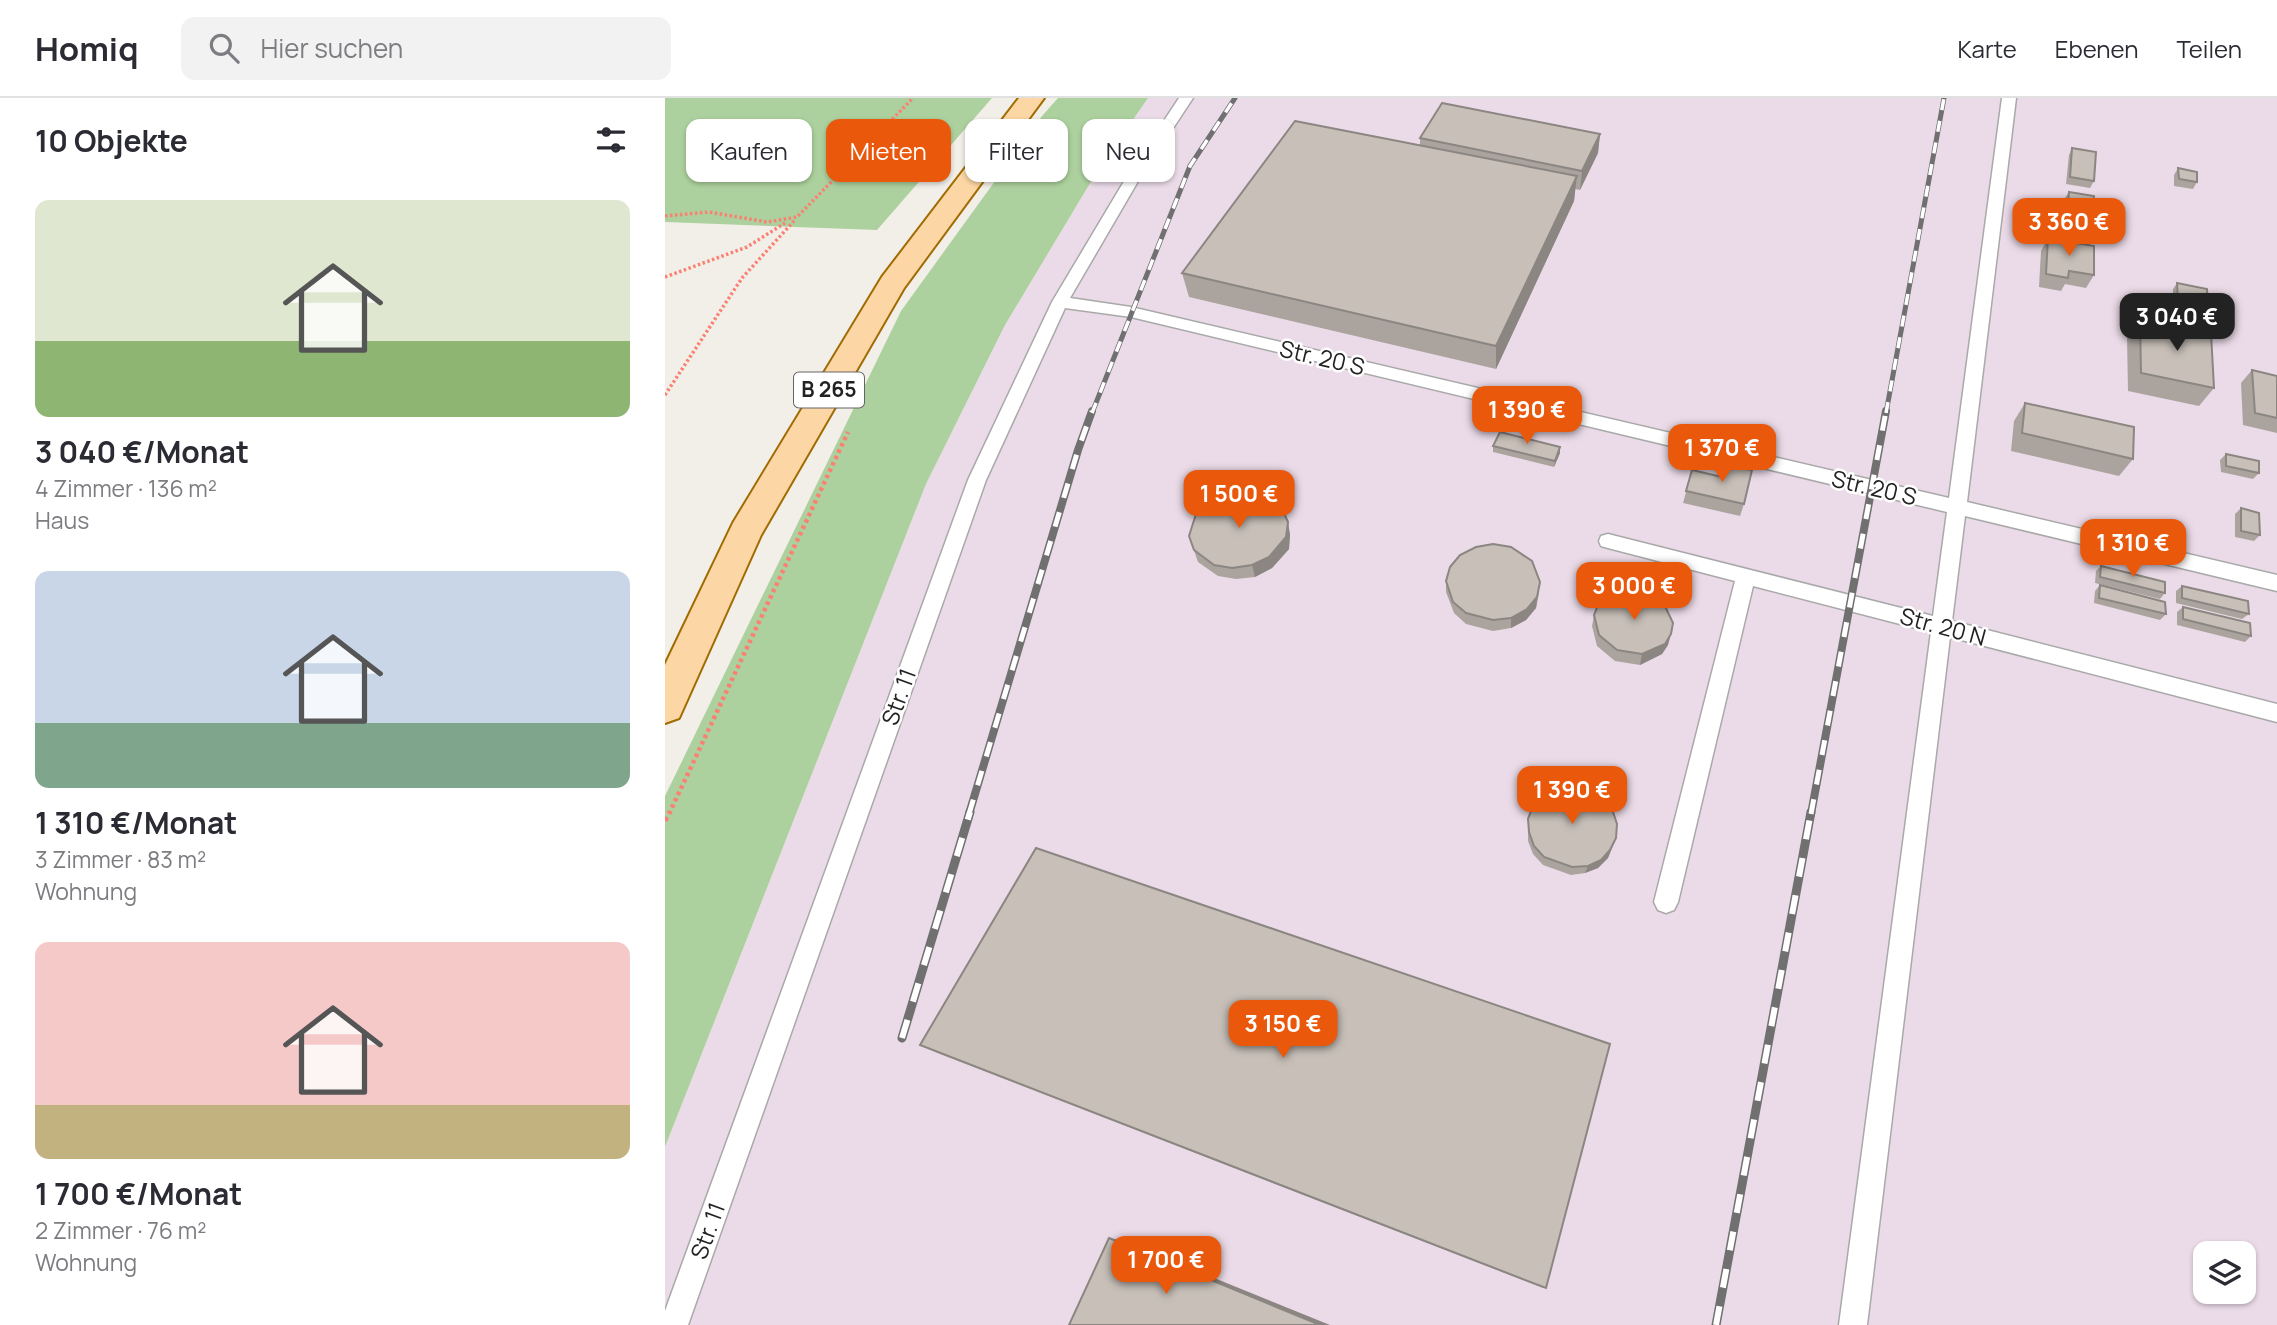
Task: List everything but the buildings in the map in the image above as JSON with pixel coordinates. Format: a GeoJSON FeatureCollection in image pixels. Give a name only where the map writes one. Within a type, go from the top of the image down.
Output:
{"type":"FeatureCollection","features":[{"type":"Feature","properties":{"kind":"main road","name":"B 265"},"geometry":{"type":"LineString","coordinates":[[665,706],[745,532],[892,284],[1032,98]]}},
{"type":"Feature","properties":{"kind":"lane","name":"Str. 11"},"geometry":{"type":"LineString","coordinates":[[674,1325],[977,480],[1061,302],[1130,183],[1186,98]]}},
{"type":"Feature","properties":{"kind":"lane"},"geometry":{"type":"LineString","coordinates":[[1853,1325],[2009,98]]}},
{"type":"Feature","properties":{"kind":"lane","name":"Str. 20 S"},"geometry":{"type":"LineString","coordinates":[[1061,302],[1131,312],[2277,583]]}},
{"type":"Feature","properties":{"kind":"lane","name":"Str. 20 N"},"geometry":{"type":"LineString","coordinates":[[1608,541],[2277,713]]}},
{"type":"Feature","properties":{"kind":"lane"},"geometry":{"type":"LineString","coordinates":[[1666,902],[1746,576]]}},
{"type":"Feature","properties":{"kind":"path"},"geometry":{"type":"LineString","coordinates":[[665,396],[743,278],[797,217],[913,98]]}},
{"type":"Feature","properties":{"kind":"path"},"geometry":{"type":"LineString","coordinates":[[665,216],[687,212],[714,213],[786,223]]}},
{"type":"Feature","properties":{"kind":"path"},"geometry":{"type":"LineString","coordinates":[[665,277],[747,247],[797,217]]}},
{"type":"Feature","properties":{"kind":"path"},"geometry":{"type":"LineString","coordinates":[[665,821],[853,420]]}},
{"type":"Feature","properties":{"kind":"shaded area"},"geometry":{"type":"Polygon","coordinates":[[[1148,98],[2277,98],[2277,1325],[665,1325],[665,1147],[926,484],[1005,325],[1091,182],[1175,182],[1175,119],[1134,119],[1148,98]]]}},
{"type":"Feature","properties":{"kind":"green space"},"geometry":{"type":"Polygon","coordinates":[[[665,98],[992,98],[974,119],[965,119],[965,129],[951,145],[951,119],[826,119],[826,182],[919,182],[877,230],[665,222],[665,98]]]}},
{"type":"Feature","properties":{"kind":"green space"},"geometry":{"type":"Polygon","coordinates":[[[1058,98],[1148,98],[1134,119],[1082,119],[1082,182],[1091,182],[1005,325],[926,484],[665,1147],[665,796],[901,311],[994,182],[1068,182],[1068,119],[1040,119],[1058,98]]]}},
{"type":"Feature","properties":{"kind":"railway"},"geometry":{"type":"LineString","coordinates":[[1092,413],[1190,166],[1235,98]]}},
{"type":"Feature","properties":{"kind":"railway"},"geometry":{"type":"LineString","coordinates":[[1886,413],[1944,98]]}},
{"type":"Feature","properties":{"kind":"railway"},"geometry":{"type":"LineString","coordinates":[[969,814],[1092,411]]}},
{"type":"Feature","properties":{"kind":"railway"},"geometry":{"type":"LineString","coordinates":[[1811,814],[1886,411]]}},
{"type":"Feature","properties":{"kind":"railway"},"geometry":{"type":"LineString","coordinates":[[902,1038],[970,812]]}},
{"type":"Feature","properties":{"kind":"railway"},"geometry":{"type":"LineString","coordinates":[[1716,1325],[1811,812]]}}]}
